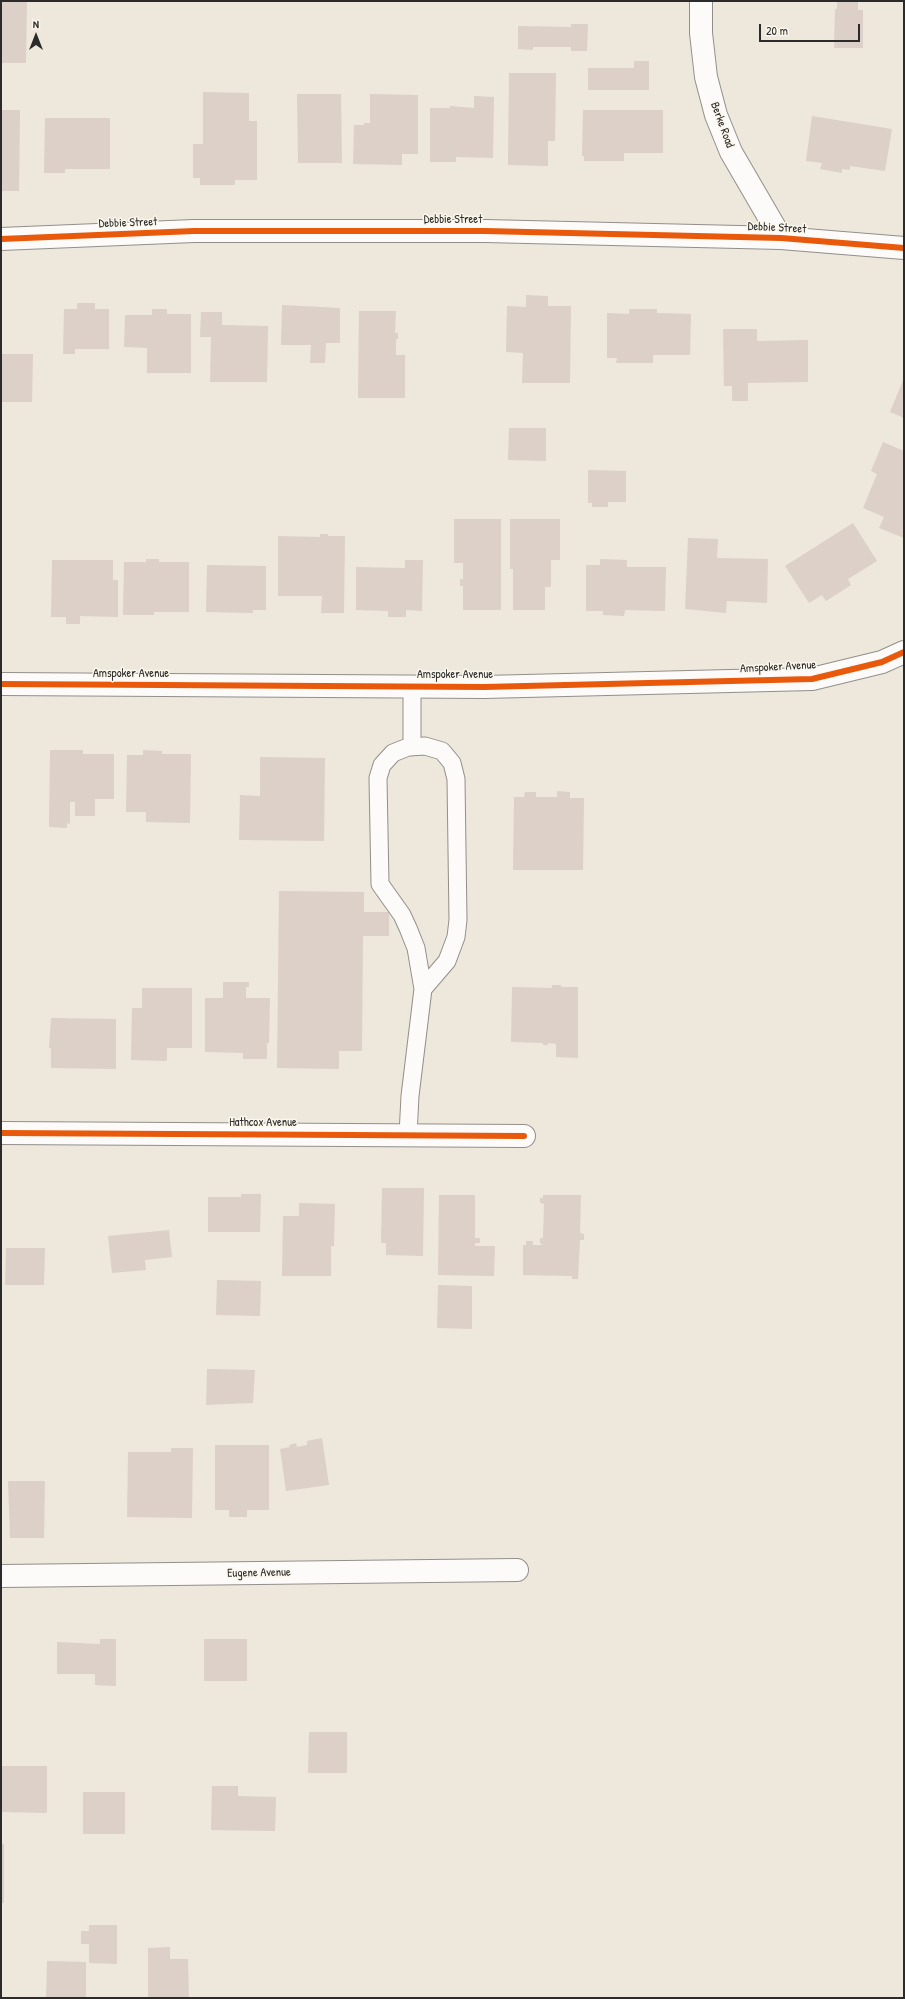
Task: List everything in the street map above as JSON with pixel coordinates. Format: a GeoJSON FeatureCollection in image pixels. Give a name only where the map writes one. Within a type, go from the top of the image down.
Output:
{"type":"FeatureCollection","features":[{"type":"Feature","properties":{"kind":"street","name":"Berke Road"},"geometry":{"type":"LineString","coordinates":[[701,1],[701,33],[706,77],[716,115],[731,152],[781,238]]}},
{"type":"Feature","properties":{"kind":"street","name":"Debbie Street"},"geometry":{"type":"LineString","coordinates":[[1,239],[194,231],[485,231],[781,238],[904,248]]}},
{"type":"Feature","properties":{"kind":"street","name":"Amspoker Avenue"},"geometry":{"type":"LineString","coordinates":[[1,684],[484,687],[812,679],[882,662],[904,652]]}},
{"type":"Feature","properties":{"kind":"street","name":"Hathcox Avenue"},"geometry":{"type":"LineString","coordinates":[[1,1133],[524,1136]]}},
{"type":"Feature","properties":{"kind":"street","name":"Eugene Avenue"},"geometry":{"type":"LineString","coordinates":[[1,1576],[517,1570]]}},
{"type":"Feature","properties":{"kind":"lane"},"geometry":{"type":"LineString","coordinates":[[412,686],[412,747]]}},
{"type":"Feature","properties":{"kind":"lane"},"geometry":{"type":"LineString","coordinates":[[408,1135],[410,1096],[423,989],[416,948],[402,915],[380,884],[378,778],[382,765],[393,753],[412,747],[425,746],[442,751],[452,763],[456,779],[458,920],[456,937],[447,961],[423,989]]}},
{"type":"Feature","properties":{"kind":"building"},"geometry":{"type":"Polygon","coordinates":[[[1,1],[27,1],[26,63],[1,63],[1,1]]]}},
{"type":"Feature","properties":{"kind":"building"},"geometry":{"type":"Polygon","coordinates":[[[837,1],[858,1],[858,10],[863,10],[863,48],[834,48],[835,9],[837,9],[837,1]]]}},
{"type":"Feature","properties":{"kind":"building"},"geometry":{"type":"Polygon","coordinates":[[[571,24],[588,24],[587,51],[571,51],[571,47],[533,47],[533,50],[518,49],[518,26],[571,27],[571,24]]]}},
{"type":"Feature","properties":{"kind":"building"},"geometry":{"type":"Polygon","coordinates":[[[634,61],[649,61],[649,90],[588,90],[588,68],[634,68],[634,61]]]}},
{"type":"Feature","properties":{"kind":"building"},"geometry":{"type":"Polygon","coordinates":[[[509,73],[556,73],[555,141],[548,141],[548,166],[508,165],[509,73]]]}},
{"type":"Feature","properties":{"kind":"building"},"geometry":{"type":"Polygon","coordinates":[[[203,92],[249,93],[249,121],[257,121],[257,180],[235,180],[235,185],[200,185],[200,178],[193,178],[193,144],[203,144],[203,92]]]}},
{"type":"Feature","properties":{"kind":"building"},"geometry":{"type":"Polygon","coordinates":[[[297,94],[341,94],[342,163],[298,163],[297,94]]]}},
{"type":"Feature","properties":{"kind":"building"},"geometry":{"type":"Polygon","coordinates":[[[370,94],[418,95],[418,154],[402,154],[402,165],[353,164],[354,125],[364,125],[364,123],[370,123],[370,94]]]}},
{"type":"Feature","properties":{"kind":"building"},"geometry":{"type":"Polygon","coordinates":[[[474,96],[494,97],[493,158],[456,157],[456,162],[430,162],[430,108],[450,108],[450,106],[474,108],[474,96]]]}},
{"type":"Feature","properties":{"kind":"building"},"geometry":{"type":"Polygon","coordinates":[[[1,110],[20,110],[19,191],[1,191],[1,110]]]}},
{"type":"Feature","properties":{"kind":"building"},"geometry":{"type":"Polygon","coordinates":[[[583,110],[663,110],[663,153],[624,153],[624,161],[584,161],[584,156],[582,156],[583,110]]]}},
{"type":"Feature","properties":{"kind":"building"},"geometry":{"type":"Polygon","coordinates":[[[812,116],[892,129],[885,171],[850,166],[850,170],[842,169],[842,173],[820,169],[822,163],[806,161],[812,116]]]}},
{"type":"Feature","properties":{"kind":"building"},"geometry":{"type":"Polygon","coordinates":[[[45,118],[110,118],[110,169],[65,169],[65,173],[44,173],[45,118]]]}},
{"type":"Feature","properties":{"kind":"building"},"geometry":{"type":"Polygon","coordinates":[[[526,295],[548,296],[548,306],[571,306],[570,383],[522,383],[523,353],[506,352],[507,306],[526,307],[526,295]]]}},
{"type":"Feature","properties":{"kind":"building"},"geometry":{"type":"Polygon","coordinates":[[[77,303],[95,303],[95,309],[109,309],[109,349],[75,349],[75,354],[63,354],[64,309],[77,309],[77,303]]]}},
{"type":"Feature","properties":{"kind":"building"},"geometry":{"type":"Polygon","coordinates":[[[282,305],[340,308],[340,343],[326,343],[325,363],[310,363],[311,345],[281,345],[282,305]]]}},
{"type":"Feature","properties":{"kind":"building"},"geometry":{"type":"Polygon","coordinates":[[[152,309],[167,309],[167,314],[191,314],[191,373],[147,373],[147,348],[124,347],[125,315],[152,315],[152,309]]]}},
{"type":"Feature","properties":{"kind":"building"},"geometry":{"type":"Polygon","coordinates":[[[629,309],[657,309],[657,313],[691,314],[690,355],[653,355],[653,363],[616,363],[617,358],[607,358],[607,313],[629,314],[629,309]]]}},
{"type":"Feature","properties":{"kind":"building"},"geometry":{"type":"Polygon","coordinates":[[[359,311],[396,311],[395,333],[398,333],[398,339],[396,339],[396,355],[405,355],[405,398],[358,398],[359,311]]]}},
{"type":"Feature","properties":{"kind":"building"},"geometry":{"type":"Polygon","coordinates":[[[201,312],[222,312],[222,325],[268,326],[267,382],[210,382],[211,337],[200,337],[201,312]]]}},
{"type":"Feature","properties":{"kind":"building"},"geometry":{"type":"Polygon","coordinates":[[[723,329],[757,329],[757,341],[808,340],[808,382],[748,383],[748,401],[732,401],[732,386],[724,386],[723,329]]]}},
{"type":"Feature","properties":{"kind":"building"},"geometry":{"type":"Polygon","coordinates":[[[1,354],[33,354],[32,402],[1,402],[1,354]]]}},
{"type":"Feature","properties":{"kind":"building"},"geometry":{"type":"Polygon","coordinates":[[[904,378],[904,418],[890,412],[904,378]]]}},
{"type":"Feature","properties":{"kind":"building"},"geometry":{"type":"Polygon","coordinates":[[[509,428],[546,428],[546,461],[508,460],[509,428]]]}},
{"type":"Feature","properties":{"kind":"building"},"geometry":{"type":"Polygon","coordinates":[[[883,442],[904,451],[904,538],[879,528],[884,517],[863,508],[877,474],[871,471],[883,442]]]}},
{"type":"Feature","properties":{"kind":"building"},"geometry":{"type":"Polygon","coordinates":[[[588,470],[626,471],[626,502],[608,502],[608,507],[592,507],[592,503],[588,503],[588,470]]]}},
{"type":"Feature","properties":{"kind":"building"},"geometry":{"type":"Polygon","coordinates":[[[454,519],[501,519],[501,610],[463,610],[463,586],[460,586],[460,579],[463,579],[463,563],[454,563],[454,519]]]}},
{"type":"Feature","properties":{"kind":"building"},"geometry":{"type":"Polygon","coordinates":[[[510,519],[560,519],[560,560],[551,560],[551,587],[545,587],[545,610],[513,610],[513,569],[510,569],[510,519]]]}},
{"type":"Feature","properties":{"kind":"building"},"geometry":{"type":"Polygon","coordinates":[[[853,523],[877,561],[848,579],[851,585],[826,601],[822,595],[809,603],[785,566],[853,523]]]}},
{"type":"Feature","properties":{"kind":"building"},"geometry":{"type":"Polygon","coordinates":[[[320,534],[328,534],[328,536],[345,536],[344,613],[321,613],[322,596],[278,596],[278,536],[320,537],[320,534]]]}},
{"type":"Feature","properties":{"kind":"building"},"geometry":{"type":"Polygon","coordinates":[[[688,538],[718,539],[717,558],[768,559],[767,603],[727,601],[726,613],[685,609],[688,538]]]}},
{"type":"Feature","properties":{"kind":"building"},"geometry":{"type":"Polygon","coordinates":[[[146,559],[159,559],[159,562],[189,562],[189,612],[154,612],[154,615],[123,615],[124,562],[146,562],[146,559]]]}},
{"type":"Feature","properties":{"kind":"building"},"geometry":{"type":"Polygon","coordinates":[[[600,559],[627,560],[627,567],[666,567],[665,611],[625,610],[624,616],[603,615],[603,611],[586,611],[586,565],[600,565],[600,559]]]}},
{"type":"Feature","properties":{"kind":"building"},"geometry":{"type":"Polygon","coordinates":[[[52,560],[113,560],[113,580],[118,580],[118,617],[80,616],[80,624],[66,624],[66,617],[51,617],[52,560]]]}},
{"type":"Feature","properties":{"kind":"building"},"geometry":{"type":"Polygon","coordinates":[[[405,560],[423,560],[422,611],[406,610],[406,617],[388,617],[388,611],[356,610],[356,567],[405,568],[405,560]]]}},
{"type":"Feature","properties":{"kind":"building"},"geometry":{"type":"Polygon","coordinates":[[[207,565],[266,566],[266,610],[253,610],[253,613],[206,612],[207,565]]]}},
{"type":"Feature","properties":{"kind":"building"},"geometry":{"type":"Polygon","coordinates":[[[50,750],[83,750],[83,754],[114,754],[114,799],[95,799],[95,816],[75,816],[75,802],[70,802],[70,824],[67,823],[67,828],[49,827],[50,750]]]}},
{"type":"Feature","properties":{"kind":"building"},"geometry":{"type":"Polygon","coordinates":[[[143,750],[162,751],[162,754],[191,754],[190,823],[146,822],[146,812],[126,812],[127,755],[143,755],[143,750]]]}},
{"type":"Feature","properties":{"kind":"building"},"geometry":{"type":"Polygon","coordinates":[[[260,757],[325,758],[324,841],[239,840],[240,795],[260,796],[260,757]]]}},
{"type":"Feature","properties":{"kind":"building"},"geometry":{"type":"Polygon","coordinates":[[[557,791],[570,792],[570,798],[584,798],[583,870],[513,870],[514,797],[524,797],[525,792],[536,792],[536,797],[557,797],[557,791]]]}},
{"type":"Feature","properties":{"kind":"building"},"geometry":{"type":"Polygon","coordinates":[[[279,891],[364,892],[364,912],[389,912],[389,936],[363,936],[362,1051],[339,1051],[339,1069],[277,1068],[279,891]]]}},
{"type":"Feature","properties":{"kind":"building"},"geometry":{"type":"Polygon","coordinates":[[[223,982],[249,982],[249,987],[246,987],[246,998],[270,998],[269,1043],[267,1043],[267,1059],[243,1059],[243,1053],[205,1052],[205,998],[223,998],[223,982]]]}},
{"type":"Feature","properties":{"kind":"building"},"geometry":{"type":"Polygon","coordinates":[[[552,985],[561,985],[561,987],[578,987],[578,1058],[556,1057],[556,1044],[548,1043],[548,1045],[543,1045],[543,1043],[511,1042],[512,987],[552,988],[552,985]]]}},
{"type":"Feature","properties":{"kind":"building"},"geometry":{"type":"Polygon","coordinates":[[[142,988],[192,988],[192,1048],[167,1048],[167,1061],[131,1060],[132,1008],[142,1008],[142,988]]]}},
{"type":"Feature","properties":{"kind":"building"},"geometry":{"type":"Polygon","coordinates":[[[51,1018],[116,1019],[116,1069],[51,1068],[51,1048],[49,1048],[51,1018]]]}},
{"type":"Feature","properties":{"kind":"building"},"geometry":{"type":"Polygon","coordinates":[[[382,1188],[424,1188],[423,1256],[386,1255],[386,1243],[381,1243],[382,1188]]]}},
{"type":"Feature","properties":{"kind":"building"},"geometry":{"type":"Polygon","coordinates":[[[241,1194],[261,1194],[260,1232],[208,1232],[208,1197],[241,1197],[241,1194]]]}},
{"type":"Feature","properties":{"kind":"building"},"geometry":{"type":"Polygon","coordinates":[[[439,1195],[475,1195],[475,1238],[480,1238],[480,1243],[475,1243],[475,1246],[495,1246],[494,1276],[438,1275],[439,1195]]]}},
{"type":"Feature","properties":{"kind":"building"},"geometry":{"type":"Polygon","coordinates":[[[543,1195],[581,1195],[580,1233],[584,1234],[584,1240],[580,1240],[578,1279],[572,1279],[572,1276],[523,1275],[523,1245],[526,1245],[526,1241],[533,1241],[533,1245],[543,1245],[540,1243],[540,1238],[543,1238],[544,1204],[540,1203],[540,1198],[543,1198],[543,1195]]]}},
{"type":"Feature","properties":{"kind":"building"},"geometry":{"type":"Polygon","coordinates":[[[299,1203],[335,1204],[334,1246],[331,1246],[331,1276],[282,1276],[283,1216],[299,1216],[299,1203]]]}},
{"type":"Feature","properties":{"kind":"building"},"geometry":{"type":"Polygon","coordinates":[[[169,1230],[172,1257],[145,1260],[146,1270],[112,1273],[108,1236],[169,1230]]]}},
{"type":"Feature","properties":{"kind":"building"},"geometry":{"type":"Polygon","coordinates":[[[6,1248],[45,1248],[44,1285],[5,1285],[6,1248]]]}},
{"type":"Feature","properties":{"kind":"building"},"geometry":{"type":"Polygon","coordinates":[[[217,1280],[261,1281],[260,1316],[216,1315],[217,1280]]]}},
{"type":"Feature","properties":{"kind":"building"},"geometry":{"type":"Polygon","coordinates":[[[438,1285],[472,1286],[472,1329],[437,1328],[438,1285]]]}},
{"type":"Feature","properties":{"kind":"building"},"geometry":{"type":"Polygon","coordinates":[[[207,1369],[255,1370],[253,1403],[206,1405],[207,1369]]]}},
{"type":"Feature","properties":{"kind":"building"},"geometry":{"type":"Polygon","coordinates":[[[322,1438],[329,1485],[286,1491],[280,1449],[290,1447],[289,1445],[296,1443],[297,1447],[307,1445],[307,1441],[322,1438]]]}},
{"type":"Feature","properties":{"kind":"building"},"geometry":{"type":"Polygon","coordinates":[[[215,1445],[269,1445],[269,1510],[247,1510],[247,1517],[229,1517],[229,1510],[215,1510],[215,1445]]]}},
{"type":"Feature","properties":{"kind":"building"},"geometry":{"type":"Polygon","coordinates":[[[171,1448],[193,1448],[192,1518],[127,1517],[128,1452],[171,1452],[171,1448]]]}},
{"type":"Feature","properties":{"kind":"building"},"geometry":{"type":"Polygon","coordinates":[[[8,1481],[45,1481],[44,1538],[10,1538],[8,1481]]]}},
{"type":"Feature","properties":{"kind":"building"},"geometry":{"type":"Polygon","coordinates":[[[100,1639],[116,1639],[116,1686],[95,1685],[95,1674],[57,1674],[57,1642],[100,1644],[100,1639]]]}},
{"type":"Feature","properties":{"kind":"building"},"geometry":{"type":"Polygon","coordinates":[[[204,1639],[247,1639],[247,1681],[204,1681],[204,1639]]]}},
{"type":"Feature","properties":{"kind":"building"},"geometry":{"type":"Polygon","coordinates":[[[309,1732],[347,1732],[347,1773],[308,1773],[309,1732]]]}},
{"type":"Feature","properties":{"kind":"building"},"geometry":{"type":"Polygon","coordinates":[[[1,1766],[47,1766],[47,1813],[1,1812],[1,1766]]]}},
{"type":"Feature","properties":{"kind":"building"},"geometry":{"type":"Polygon","coordinates":[[[212,1786],[238,1786],[238,1796],[276,1797],[275,1831],[211,1830],[212,1786]]]}},
{"type":"Feature","properties":{"kind":"building"},"geometry":{"type":"Polygon","coordinates":[[[83,1792],[125,1792],[125,1834],[83,1834],[83,1792]]]}},
{"type":"Feature","properties":{"kind":"building"},"geometry":{"type":"Polygon","coordinates":[[[1,1844],[4,1844],[4,1903],[1,1903],[1,1844]]]}},
{"type":"Feature","properties":{"kind":"building"},"geometry":{"type":"Polygon","coordinates":[[[89,1925],[117,1925],[117,1964],[89,1963],[89,1944],[81,1944],[81,1931],[89,1931],[89,1925]]]}},
{"type":"Feature","properties":{"kind":"building"},"geometry":{"type":"Polygon","coordinates":[[[170,1947],[170,1959],[188,1959],[189,1998],[148,1998],[148,1948],[170,1947]]]}},
{"type":"Feature","properties":{"kind":"building"},"geometry":{"type":"Polygon","coordinates":[[[47,1961],[86,1962],[86,1998],[46,1998],[47,1961]]]}},
{"type":"Feature","properties":{"kind":"cycle path"},"geometry":{"type":"LineString","coordinates":[[1,239],[194,231],[485,231],[781,238],[904,248]]}},
{"type":"Feature","properties":{"kind":"cycle path"},"geometry":{"type":"LineString","coordinates":[[1,684],[484,687],[812,679],[882,662],[904,652]]}},
{"type":"Feature","properties":{"kind":"cycle path"},"geometry":{"type":"LineString","coordinates":[[1,1133],[524,1136]]}}]}
